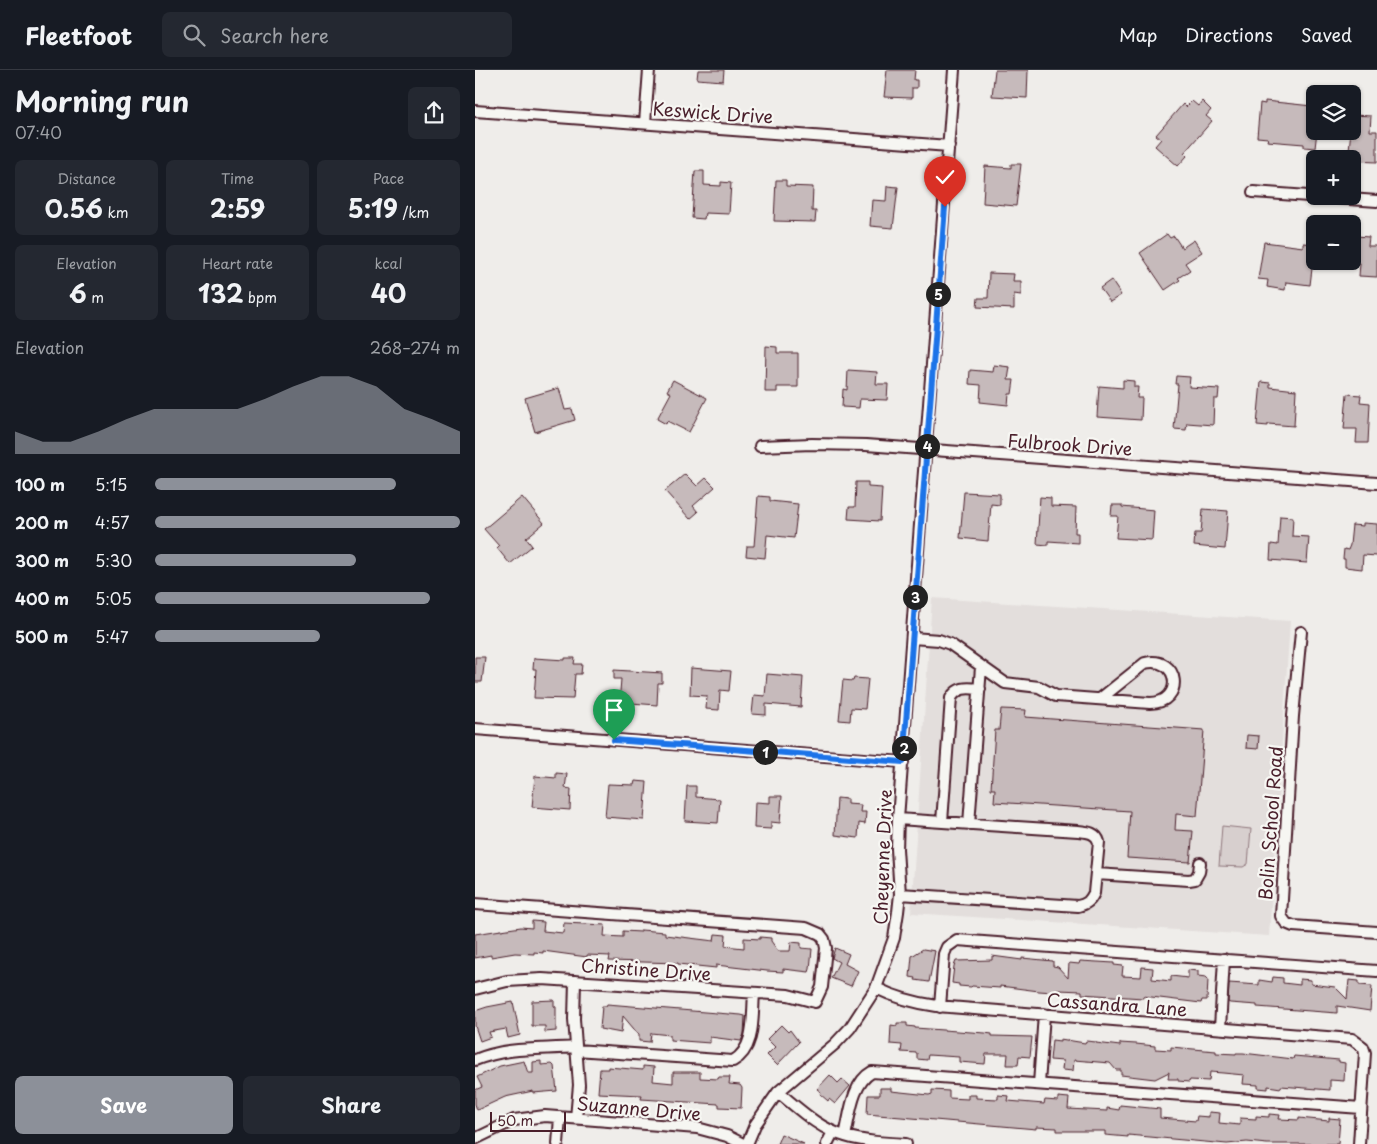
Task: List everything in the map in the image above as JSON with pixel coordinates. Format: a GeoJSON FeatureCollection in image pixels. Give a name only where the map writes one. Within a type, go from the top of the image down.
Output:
{"type":"FeatureCollection","features":[{"type":"Feature","properties":{"kind":"street"},"geometry":{"type":"LineString","coordinates":[[645,123],[649,70]]}},
{"type":"Feature","properties":{"kind":"street","name":"Cheyenne Drive"},"geometry":{"type":"LineString","coordinates":[[747,1144],[755,1124],[778,1092],[835,1044],[861,1013],[876,988],[894,938],[900,894],[897,849],[898,819],[954,70]]}},
{"type":"Feature","properties":{"kind":"street","name":"Keswick Drive"},"geometry":{"type":"LineString","coordinates":[[475,111],[949,146]]}},
{"type":"Feature","properties":{"kind":"street"},"geometry":{"type":"LineString","coordinates":[[1253,192],[1377,201]]}},
{"type":"Feature","properties":{"kind":"street","name":"Fulbrook Drive"},"geometry":{"type":"LineString","coordinates":[[760,446],[840,444],[1377,483]]}},
{"type":"Feature","properties":{"kind":"street","name":"Bolin School Road"},"geometry":{"type":"LineString","coordinates":[[1301,632],[1281,916],[1286,923],[1293,926],[1377,932]]}},
{"type":"Feature","properties":{"kind":"street"},"geometry":{"type":"LineString","coordinates":[[912,638],[939,640],[950,644],[1005,683],[1039,687],[1056,696],[1157,703],[1169,696],[1174,683],[1173,676],[1165,665],[1152,661],[1139,666],[1100,699]]}},
{"type":"Feature","properties":{"kind":"street"},"geometry":{"type":"LineString","coordinates":[[969,824],[981,667]]}},
{"type":"Feature","properties":{"kind":"street"},"geometry":{"type":"LineString","coordinates":[[942,822],[951,698],[954,693],[963,688],[980,689]]}},
{"type":"Feature","properties":{"kind":"street"},"geometry":{"type":"LineString","coordinates":[[475,730],[903,762]]}},
{"type":"Feature","properties":{"kind":"street"},"geometry":{"type":"LineString","coordinates":[[898,819],[1090,832],[1097,837],[1099,842],[1094,893],[1091,900],[1086,904],[1078,906],[900,894]]}},
{"type":"Feature","properties":{"kind":"street"},"geometry":{"type":"LineString","coordinates":[[1096,874],[1189,880],[1195,879],[1199,872],[1200,863]]}},
{"type":"Feature","properties":{"kind":"street","name":"Christine Drive"},"geometry":{"type":"LineString","coordinates":[[475,904],[806,928],[820,934],[824,939],[826,948],[822,987],[815,1002],[788,996],[754,993],[542,979],[507,981],[475,989]]}},
{"type":"Feature","properties":{"kind":"street"},"geometry":{"type":"LineString","coordinates":[[940,1007],[944,954],[947,947],[957,940],[1377,971]]}},
{"type":"Feature","properties":{"kind":"street"},"geometry":{"type":"LineString","coordinates":[[1219,1028],[1224,960]]}},
{"type":"Feature","properties":{"kind":"street"},"geometry":{"type":"LineString","coordinates":[[575,981],[574,1019],[579,1085],[576,1118]]}},
{"type":"Feature","properties":{"kind":"street","name":"Cassandra Lane"},"geometry":{"type":"LineString","coordinates":[[876,988],[892,996],[940,1007],[1345,1037],[1358,1042],[1365,1054],[1361,1108]]}},
{"type":"Feature","properties":{"kind":"street"},"geometry":{"type":"LineString","coordinates":[[475,1060],[505,1051],[535,1048],[576,1049],[733,1061],[739,1058],[748,1046],[754,993]]}},
{"type":"Feature","properties":{"kind":"street"},"geometry":{"type":"LineString","coordinates":[[1039,1084],[1044,1014]]}},
{"type":"Feature","properties":{"kind":"street"},"geometry":{"type":"LineString","coordinates":[[845,1136],[858,1084],[865,1076],[873,1072],[1361,1108],[1359,1144]]}},
{"type":"Feature","properties":{"kind":"street"},"geometry":{"type":"LineString","coordinates":[[778,1092],[813,1120],[833,1132],[867,1141],[906,1144]]}},
{"type":"Feature","properties":{"kind":"street","name":"Suzanne Drive"},"geometry":{"type":"LineString","coordinates":[[476,1141],[515,1120],[531,1117],[560,1117],[697,1128],[727,1136],[743,1144]]}},
{"type":"Feature","properties":{"kind":"street"},"geometry":{"type":"LineString","coordinates":[[558,1144],[560,1117]]}},
{"type":"Feature","properties":{"kind":"street"},"geometry":{"type":"LineString","coordinates":[[827,1144],[833,1132]]}},
{"type":"Feature","properties":{"kind":"shaded area"},"geometry":{"type":"Polygon","coordinates":[[[932,598],[1290,621],[1269,936],[911,913],[932,598]]]}},
{"type":"Feature","properties":{"kind":"shaded area"},"geometry":{"type":"Polygon","coordinates":[[[1222,826],[1251,829],[1248,864],[1243,867],[1219,866],[1222,826]]]}},
{"type":"Feature","properties":{"kind":"building"},"geometry":{"type":"Polygon","coordinates":[[[698,70],[724,70],[723,81],[697,79],[698,70]]]}},
{"type":"Feature","properties":{"kind":"building"},"geometry":{"type":"Polygon","coordinates":[[[887,70],[915,70],[914,80],[917,80],[917,88],[912,88],[912,98],[884,97],[887,70]]]}},
{"type":"Feature","properties":{"kind":"building"},"geometry":{"type":"Polygon","coordinates":[[[995,70],[1028,70],[1027,98],[992,96],[995,70]]]}},
{"type":"Feature","properties":{"kind":"building"},"geometry":{"type":"Polygon","coordinates":[[[1192,101],[1198,106],[1202,101],[1211,110],[1206,116],[1212,121],[1184,153],[1187,156],[1178,166],[1155,146],[1161,139],[1156,135],[1183,104],[1186,107],[1192,101]]]}},
{"type":"Feature","properties":{"kind":"building"},"geometry":{"type":"Polygon","coordinates":[[[1265,101],[1306,105],[1306,140],[1316,140],[1315,148],[1304,147],[1304,144],[1267,141],[1268,138],[1257,137],[1260,103],[1265,104],[1265,101]]]}},
{"type":"Feature","properties":{"kind":"building"},"geometry":{"type":"Polygon","coordinates":[[[1361,115],[1371,116],[1370,131],[1377,131],[1377,162],[1361,161],[1361,150],[1349,150],[1350,140],[1361,140],[1361,115]]]}},
{"type":"Feature","properties":{"kind":"building"},"geometry":{"type":"Polygon","coordinates":[[[1011,164],[1021,164],[1016,206],[983,203],[985,166],[1011,168],[1011,164]]]}},
{"type":"Feature","properties":{"kind":"building"},"geometry":{"type":"Polygon","coordinates":[[[695,171],[704,171],[704,185],[721,186],[721,182],[731,183],[729,214],[705,213],[704,219],[692,218],[695,171]]]}},
{"type":"Feature","properties":{"kind":"building"},"geometry":{"type":"Polygon","coordinates":[[[776,180],[786,180],[786,186],[813,187],[812,211],[816,211],[815,222],[774,221],[776,180]]]}},
{"type":"Feature","properties":{"kind":"building"},"geometry":{"type":"Polygon","coordinates":[[[887,186],[898,187],[893,228],[870,226],[872,200],[886,201],[887,186]]]}},
{"type":"Feature","properties":{"kind":"building"},"geometry":{"type":"Polygon","coordinates":[[[1167,234],[1170,238],[1174,236],[1182,248],[1194,240],[1202,252],[1185,263],[1190,270],[1178,278],[1180,280],[1165,290],[1140,253],[1167,234]]]}},
{"type":"Feature","properties":{"kind":"building"},"geometry":{"type":"Polygon","coordinates":[[[1361,236],[1369,237],[1368,246],[1377,246],[1377,277],[1359,276],[1361,270],[1361,236]]]}},
{"type":"Feature","properties":{"kind":"building"},"geometry":{"type":"Polygon","coordinates":[[[1264,242],[1303,247],[1303,243],[1306,243],[1306,270],[1312,270],[1310,285],[1286,282],[1285,290],[1267,287],[1268,280],[1258,279],[1264,242]]]}},
{"type":"Feature","properties":{"kind":"building"},"geometry":{"type":"Polygon","coordinates":[[[989,273],[1014,274],[1013,281],[1021,281],[1021,295],[1014,294],[1014,309],[977,307],[978,298],[988,298],[989,273]]]}},
{"type":"Feature","properties":{"kind":"building"},"geometry":{"type":"Polygon","coordinates":[[[1111,280],[1121,295],[1110,302],[1100,288],[1111,280]]]}},
{"type":"Feature","properties":{"kind":"building"},"geometry":{"type":"Polygon","coordinates":[[[766,346],[777,347],[777,353],[798,353],[798,387],[777,387],[777,392],[765,392],[766,346]]]}},
{"type":"Feature","properties":{"kind":"building"},"geometry":{"type":"Polygon","coordinates":[[[994,365],[1010,367],[1008,380],[1014,380],[1012,394],[1009,394],[1008,405],[980,402],[981,385],[969,384],[970,370],[993,372],[994,365]]]}},
{"type":"Feature","properties":{"kind":"building"},"geometry":{"type":"Polygon","coordinates":[[[848,370],[877,372],[876,384],[888,384],[887,400],[860,399],[859,408],[842,407],[843,389],[847,390],[848,370]]]}},
{"type":"Feature","properties":{"kind":"building"},"geometry":{"type":"Polygon","coordinates":[[[1176,376],[1190,377],[1189,387],[1219,389],[1218,399],[1214,399],[1213,425],[1187,423],[1186,430],[1174,429],[1178,384],[1175,384],[1176,376]]]}},
{"type":"Feature","properties":{"kind":"building"},"geometry":{"type":"Polygon","coordinates":[[[673,380],[707,398],[689,432],[667,421],[666,424],[657,419],[671,393],[667,391],[673,380]]]}},
{"type":"Feature","properties":{"kind":"building"},"geometry":{"type":"Polygon","coordinates":[[[1123,380],[1134,381],[1134,387],[1138,387],[1137,398],[1142,398],[1141,420],[1097,417],[1099,386],[1123,388],[1123,380]]]}},
{"type":"Feature","properties":{"kind":"building"},"geometry":{"type":"Polygon","coordinates":[[[1261,382],[1270,383],[1270,387],[1296,390],[1294,426],[1257,425],[1261,382]]]}},
{"type":"Feature","properties":{"kind":"building"},"geometry":{"type":"Polygon","coordinates":[[[559,388],[565,410],[572,409],[575,420],[535,432],[525,398],[559,388]]]}},
{"type":"Feature","properties":{"kind":"building"},"geometry":{"type":"Polygon","coordinates":[[[1347,394],[1361,395],[1360,402],[1370,403],[1368,443],[1356,443],[1357,429],[1344,429],[1347,394]]]}},
{"type":"Feature","properties":{"kind":"building"},"geometry":{"type":"Polygon","coordinates":[[[685,474],[697,486],[706,478],[715,487],[693,506],[698,512],[690,519],[665,491],[685,474]]]}},
{"type":"Feature","properties":{"kind":"building"},"geometry":{"type":"Polygon","coordinates":[[[856,482],[868,482],[868,487],[882,488],[880,521],[848,519],[849,507],[855,507],[856,482]]]}},
{"type":"Feature","properties":{"kind":"building"},"geometry":{"type":"Polygon","coordinates":[[[964,492],[1000,494],[1000,505],[991,504],[988,541],[960,538],[964,492]]]}},
{"type":"Feature","properties":{"kind":"building"},"geometry":{"type":"Polygon","coordinates":[[[758,496],[770,497],[770,501],[798,504],[794,538],[767,535],[765,558],[746,556],[747,546],[754,546],[758,496]]]}},
{"type":"Feature","properties":{"kind":"building"},"geometry":{"type":"Polygon","coordinates":[[[522,497],[544,523],[526,538],[532,546],[510,564],[497,548],[499,546],[484,529],[522,497]]]}},
{"type":"Feature","properties":{"kind":"building"},"geometry":{"type":"Polygon","coordinates":[[[1040,497],[1051,498],[1051,506],[1076,507],[1075,533],[1078,533],[1078,543],[1048,541],[1048,545],[1037,544],[1040,497]]]}},
{"type":"Feature","properties":{"kind":"building"},"geometry":{"type":"Polygon","coordinates":[[[1112,505],[1154,510],[1152,540],[1116,538],[1118,516],[1111,516],[1112,505]]]}},
{"type":"Feature","properties":{"kind":"building"},"geometry":{"type":"Polygon","coordinates":[[[1203,509],[1228,511],[1225,549],[1194,546],[1195,533],[1201,533],[1203,509]]]}},
{"type":"Feature","properties":{"kind":"building"},"geometry":{"type":"Polygon","coordinates":[[[1280,516],[1293,517],[1292,536],[1309,537],[1307,563],[1270,560],[1271,544],[1278,545],[1280,516]]]}},
{"type":"Feature","properties":{"kind":"building"},"geometry":{"type":"Polygon","coordinates":[[[1363,523],[1377,524],[1377,556],[1363,555],[1362,569],[1345,567],[1345,559],[1343,559],[1344,549],[1348,550],[1350,545],[1352,525],[1363,526],[1363,523]]]}},
{"type":"Feature","properties":{"kind":"building"},"geometry":{"type":"Polygon","coordinates":[[[475,657],[485,657],[482,682],[475,682],[475,657]]]}},
{"type":"Feature","properties":{"kind":"building"},"geometry":{"type":"Polygon","coordinates":[[[534,658],[565,660],[565,658],[575,658],[574,664],[582,664],[581,674],[575,674],[573,699],[534,698],[536,669],[533,669],[534,658]]]}},
{"type":"Feature","properties":{"kind":"building"},"geometry":{"type":"Polygon","coordinates":[[[691,668],[731,671],[729,691],[720,690],[719,710],[706,709],[707,696],[690,695],[691,668]]]}},
{"type":"Feature","properties":{"kind":"building"},"geometry":{"type":"Polygon","coordinates":[[[614,670],[662,673],[662,683],[658,683],[657,705],[619,704],[621,679],[614,679],[614,670]]]}},
{"type":"Feature","properties":{"kind":"building"},"geometry":{"type":"Polygon","coordinates":[[[767,674],[803,677],[801,707],[766,704],[766,715],[752,714],[754,695],[765,696],[767,674]]]}},
{"type":"Feature","properties":{"kind":"building"},"geometry":{"type":"Polygon","coordinates":[[[854,678],[868,679],[865,709],[851,708],[850,721],[839,720],[843,680],[853,681],[854,678]]]}},
{"type":"Feature","properties":{"kind":"building"},"geometry":{"type":"Polygon","coordinates":[[[1001,709],[1026,710],[1025,717],[1204,730],[1197,816],[1176,814],[1175,830],[1193,831],[1190,862],[1127,858],[1130,811],[994,802],[995,789],[991,789],[995,730],[999,730],[1001,709]]]}},
{"type":"Feature","properties":{"kind":"building"},"geometry":{"type":"Polygon","coordinates":[[[1247,735],[1259,736],[1258,749],[1246,748],[1247,735]]]}},
{"type":"Feature","properties":{"kind":"building"},"geometry":{"type":"Polygon","coordinates":[[[556,773],[567,774],[565,788],[571,789],[570,810],[532,807],[535,776],[556,778],[556,773]]]}},
{"type":"Feature","properties":{"kind":"building"},"geometry":{"type":"Polygon","coordinates":[[[635,781],[647,782],[644,820],[605,817],[608,784],[634,785],[635,781]]]}},
{"type":"Feature","properties":{"kind":"building"},"geometry":{"type":"Polygon","coordinates":[[[687,786],[696,786],[696,797],[720,799],[718,823],[685,821],[687,786]]]}},
{"type":"Feature","properties":{"kind":"building"},"geometry":{"type":"Polygon","coordinates":[[[770,796],[782,796],[780,823],[771,822],[771,829],[754,828],[755,802],[770,803],[770,796]]]}},
{"type":"Feature","properties":{"kind":"building"},"geometry":{"type":"Polygon","coordinates":[[[837,798],[847,799],[847,804],[861,805],[860,812],[866,812],[865,824],[859,823],[858,838],[835,835],[837,798]]]}},
{"type":"Feature","properties":{"kind":"building"},"geometry":{"type":"Polygon","coordinates":[[[532,921],[544,922],[543,931],[563,933],[564,923],[605,925],[604,936],[623,937],[623,931],[641,932],[641,930],[665,932],[665,935],[714,941],[715,934],[726,935],[725,946],[744,948],[744,938],[771,938],[778,951],[790,951],[791,942],[801,943],[801,948],[812,949],[810,969],[809,972],[783,969],[783,972],[716,965],[716,968],[678,963],[609,961],[610,956],[587,955],[587,957],[543,951],[543,953],[534,952],[534,954],[515,953],[475,958],[475,934],[521,927],[532,928],[532,921]]]}},
{"type":"Feature","properties":{"kind":"building"},"geometry":{"type":"Polygon","coordinates":[[[835,948],[849,954],[845,964],[858,971],[851,986],[831,978],[839,962],[832,958],[835,948]]]}},
{"type":"Feature","properties":{"kind":"building"},"geometry":{"type":"Polygon","coordinates":[[[923,949],[935,951],[929,982],[915,980],[916,978],[910,977],[912,956],[923,949]]]}},
{"type":"Feature","properties":{"kind":"building"},"geometry":{"type":"Polygon","coordinates":[[[992,956],[1022,960],[1022,958],[1053,961],[1053,966],[1058,967],[1068,978],[1069,963],[1079,964],[1080,961],[1114,963],[1114,965],[1123,966],[1122,976],[1141,977],[1142,967],[1153,968],[1152,979],[1171,981],[1171,976],[1188,978],[1188,970],[1198,971],[1198,976],[1208,979],[1207,1000],[1202,1000],[1201,1003],[1143,996],[1143,998],[1082,994],[1082,991],[1053,990],[1053,992],[1000,986],[1000,988],[971,987],[952,983],[956,961],[992,960],[992,956]]]}},
{"type":"Feature","properties":{"kind":"building"},"geometry":{"type":"Polygon","coordinates":[[[1273,977],[1283,978],[1283,983],[1300,985],[1300,979],[1311,980],[1311,984],[1335,987],[1347,999],[1349,980],[1359,981],[1359,985],[1372,986],[1370,1011],[1337,1006],[1337,1013],[1257,1007],[1257,1005],[1228,1002],[1229,983],[1259,985],[1259,980],[1272,982],[1273,977]]]}},
{"type":"Feature","properties":{"kind":"building"},"geometry":{"type":"Polygon","coordinates":[[[554,1000],[554,1006],[556,1007],[556,1031],[545,1032],[545,1026],[532,1026],[532,1001],[554,1000]]]}},
{"type":"Feature","properties":{"kind":"building"},"geometry":{"type":"Polygon","coordinates":[[[513,1002],[520,1035],[508,1038],[506,1029],[489,1032],[491,1037],[480,1041],[475,1026],[475,1011],[513,1002]]]}},
{"type":"Feature","properties":{"kind":"building"},"geometry":{"type":"Polygon","coordinates":[[[607,1004],[741,1015],[745,1016],[744,1034],[741,1041],[710,1037],[710,1043],[670,1040],[670,1035],[651,1033],[650,1042],[639,1041],[639,1035],[623,1016],[621,1033],[600,1029],[602,1006],[607,1004]]]}},
{"type":"Feature","properties":{"kind":"building"},"geometry":{"type":"Polygon","coordinates":[[[897,1023],[907,1023],[907,1026],[915,1028],[985,1033],[992,1034],[992,1036],[1032,1037],[1030,1057],[1019,1056],[1018,1065],[1007,1065],[1008,1054],[986,1054],[985,1064],[959,1062],[959,1057],[928,1055],[927,1060],[917,1059],[917,1053],[901,1052],[902,1045],[890,1044],[891,1025],[897,1026],[897,1023]]]}},
{"type":"Feature","properties":{"kind":"building"},"geometry":{"type":"Polygon","coordinates":[[[781,1025],[788,1032],[790,1030],[799,1042],[777,1065],[767,1055],[775,1047],[767,1039],[781,1025]]]}},
{"type":"Feature","properties":{"kind":"building"},"geometry":{"type":"Polygon","coordinates":[[[1060,1039],[1120,1046],[1120,1043],[1155,1046],[1155,1049],[1171,1050],[1171,1047],[1216,1051],[1216,1053],[1243,1053],[1293,1059],[1294,1056],[1339,1060],[1339,1062],[1345,1063],[1344,1081],[1330,1080],[1330,1090],[1281,1086],[1281,1088],[1268,1086],[1268,1089],[1258,1088],[1258,1085],[1243,1084],[1244,1075],[1223,1073],[1210,1072],[1209,1081],[1190,1080],[1189,1082],[1168,1079],[1169,1072],[1155,1079],[1121,1075],[1121,1070],[1116,1070],[1110,1063],[1074,1060],[1073,1071],[1062,1070],[1063,1061],[1050,1060],[1052,1040],[1060,1041],[1060,1039]]]}},
{"type":"Feature","properties":{"kind":"building"},"geometry":{"type":"Polygon","coordinates":[[[524,1061],[528,1073],[533,1073],[533,1062],[541,1061],[541,1065],[552,1064],[554,1066],[557,1091],[533,1093],[533,1091],[505,1097],[477,1110],[475,1090],[482,1087],[477,1077],[500,1066],[524,1061]]]}},
{"type":"Feature","properties":{"kind":"building"},"geometry":{"type":"Polygon","coordinates":[[[643,1066],[654,1067],[653,1081],[673,1083],[673,1072],[700,1072],[700,1078],[718,1079],[719,1077],[730,1077],[729,1084],[740,1085],[742,1088],[741,1108],[719,1107],[719,1104],[641,1099],[642,1095],[598,1093],[600,1069],[608,1069],[608,1067],[643,1070],[643,1066]]]}},
{"type":"Feature","properties":{"kind":"building"},"geometry":{"type":"Polygon","coordinates":[[[830,1075],[838,1083],[842,1079],[850,1086],[835,1104],[829,1099],[828,1101],[817,1089],[830,1075]]]}},
{"type":"Feature","properties":{"kind":"building"},"geometry":{"type":"Polygon","coordinates":[[[880,1088],[891,1088],[891,1091],[929,1095],[932,1094],[932,1090],[949,1091],[949,1098],[968,1099],[968,1095],[976,1095],[976,1098],[998,1099],[998,1095],[1009,1096],[1008,1101],[1044,1104],[1045,1100],[1058,1101],[1058,1097],[1069,1098],[1068,1109],[1107,1111],[1107,1108],[1119,1110],[1120,1105],[1160,1109],[1160,1118],[1196,1121],[1197,1116],[1209,1117],[1209,1112],[1220,1113],[1219,1123],[1240,1125],[1240,1118],[1256,1119],[1256,1116],[1269,1117],[1269,1114],[1280,1115],[1279,1119],[1299,1120],[1299,1118],[1329,1121],[1329,1118],[1340,1119],[1338,1144],[1267,1144],[1247,1142],[1227,1144],[1128,1135],[1128,1137],[1105,1135],[1105,1131],[1057,1131],[1057,1128],[1036,1127],[1036,1129],[867,1114],[868,1095],[880,1095],[880,1088]]]}},
{"type":"Feature","properties":{"kind":"building"},"geometry":{"type":"Polygon","coordinates":[[[781,1134],[804,1144],[777,1144],[781,1134]]]}},
{"type":"Feature","properties":{"kind":"route"},"geometry":{"type":"LineString","coordinates":[[614,740],[903,762],[945,207]]}}]}
